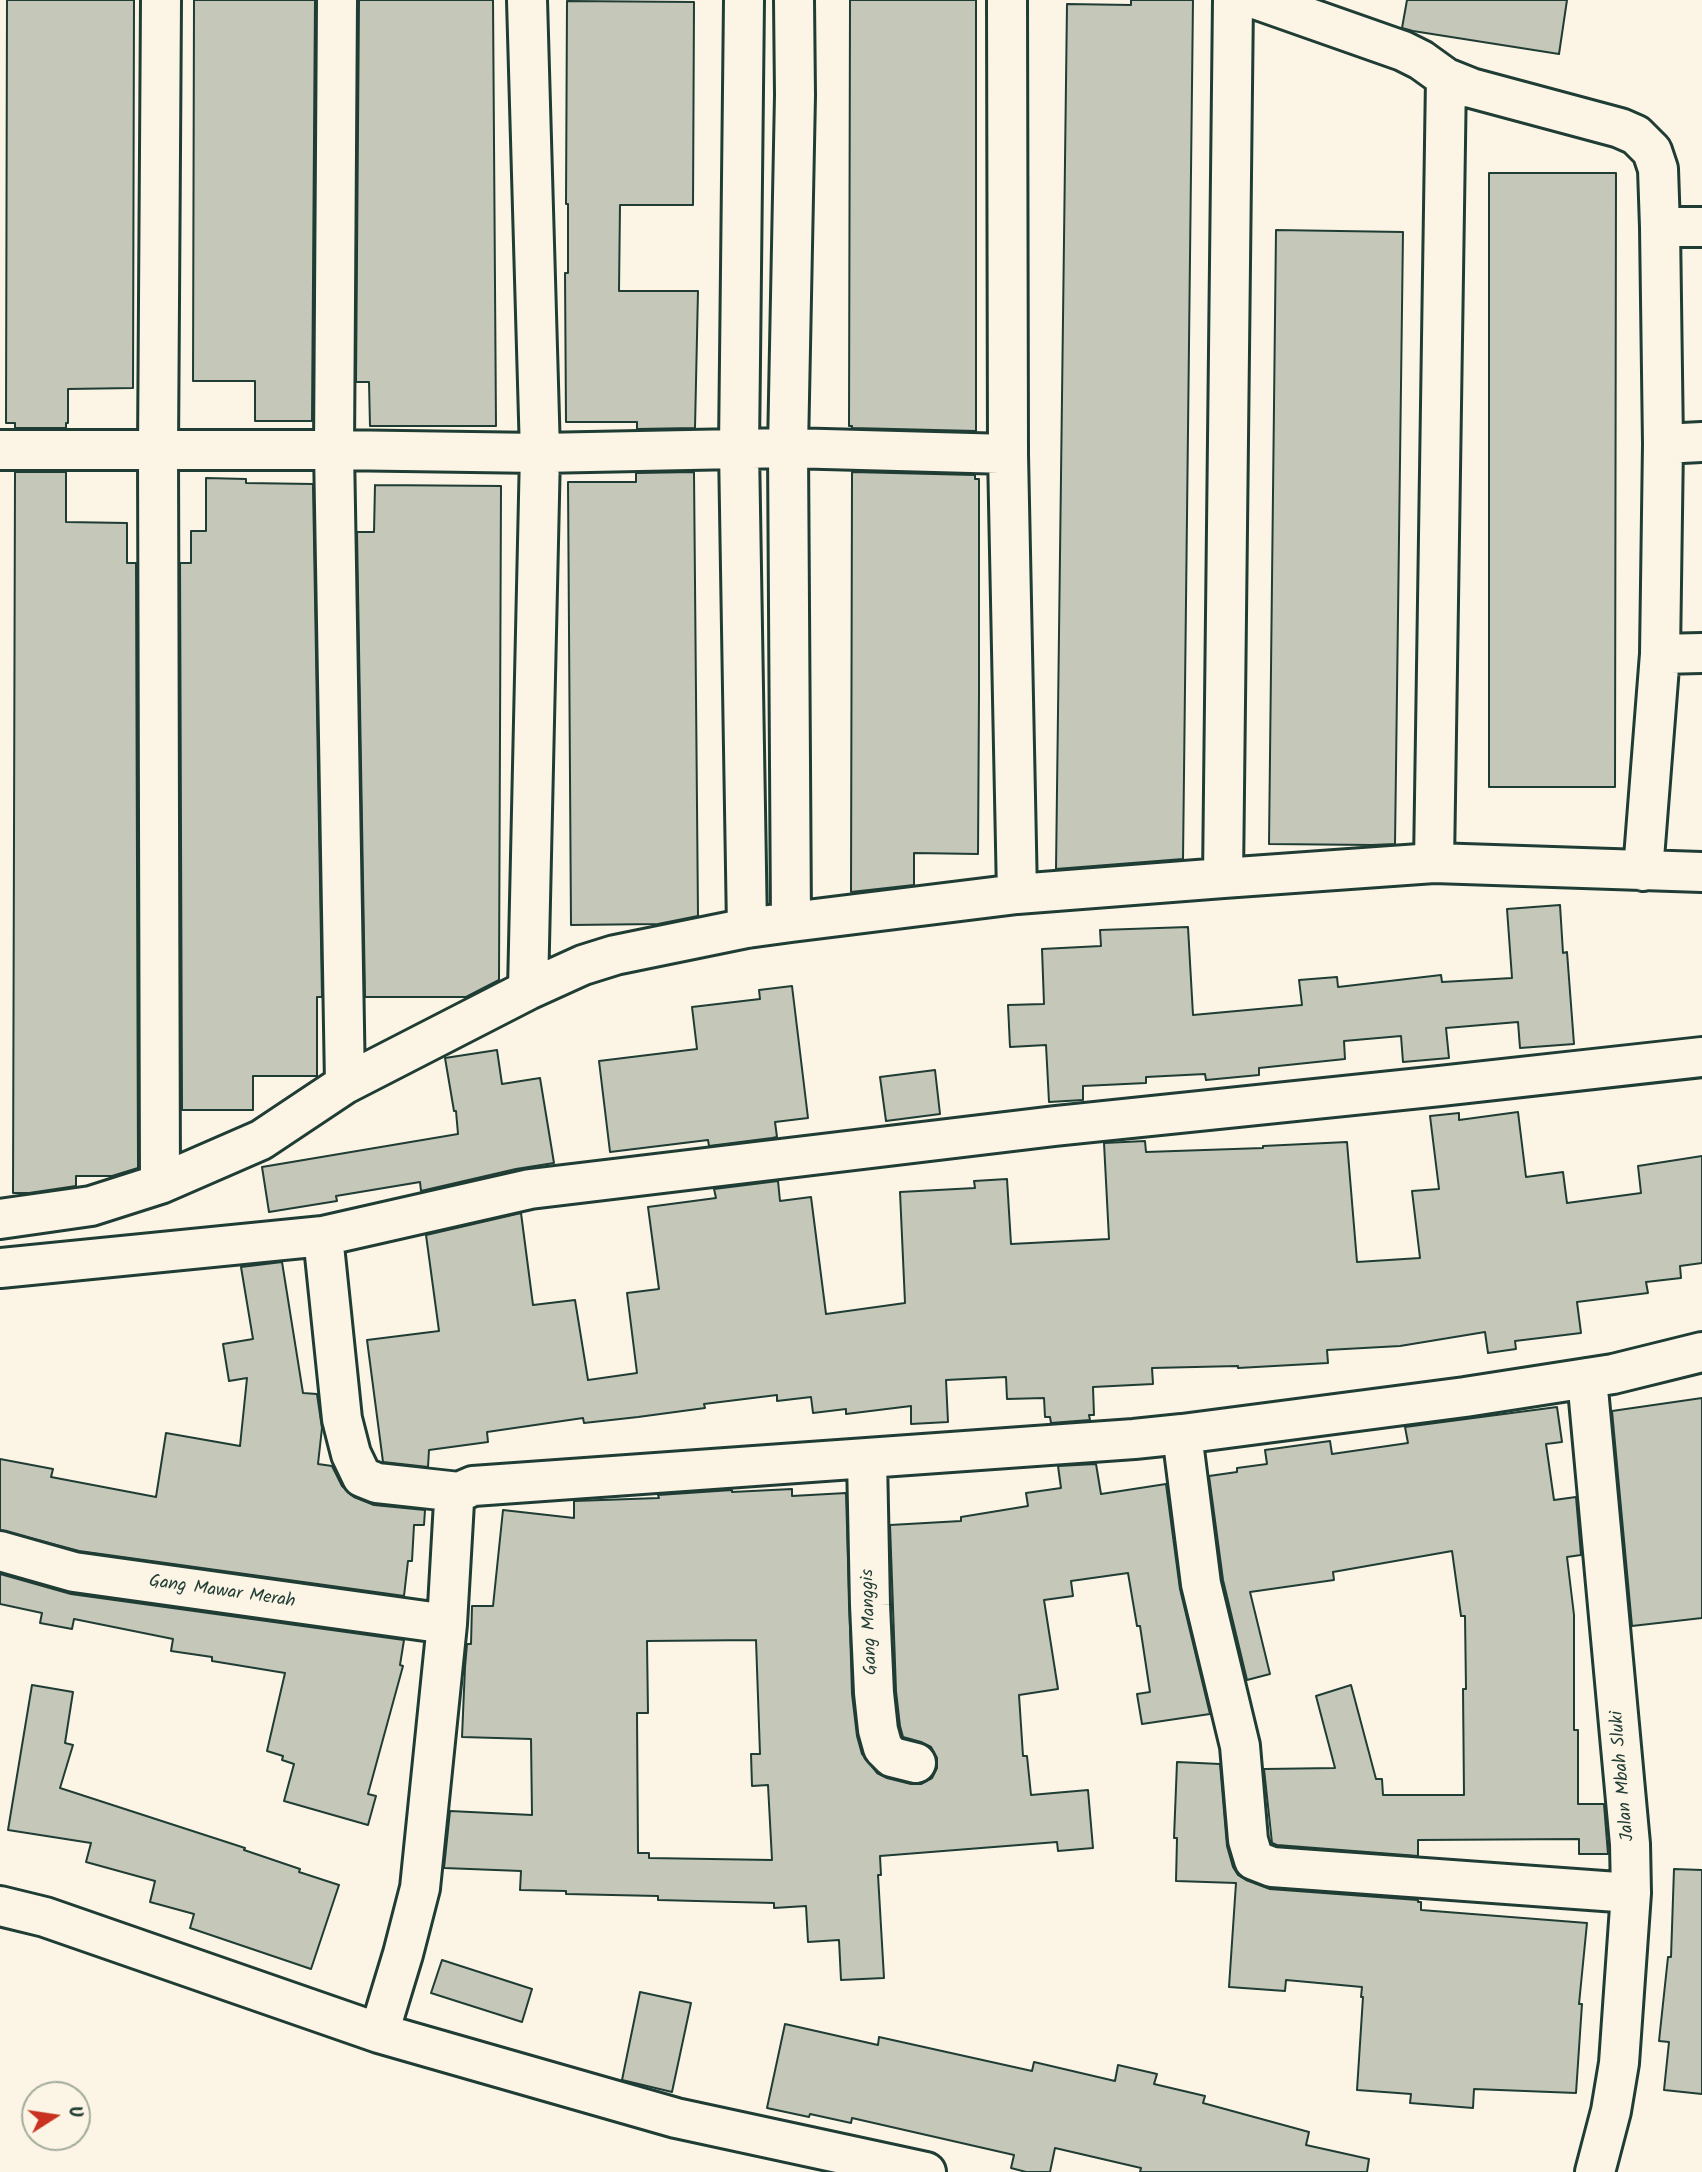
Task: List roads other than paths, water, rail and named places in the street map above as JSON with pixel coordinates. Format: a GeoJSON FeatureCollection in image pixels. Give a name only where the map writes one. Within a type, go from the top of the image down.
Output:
{"type":"FeatureCollection","features":[{"type":"Feature","properties":{"kind":"street"},"geometry":{"type":"LineString","coordinates":[[160,1184],[158,451],[161,0]]}},
{"type":"Feature","properties":{"kind":"street"},"geometry":{"type":"LineString","coordinates":[[337,0],[334,450],[345,1084]]}},
{"type":"Feature","properties":{"kind":"street"},"geometry":{"type":"LineString","coordinates":[[527,0],[540,453],[528,990]]}},
{"type":"Feature","properties":{"kind":"street"},"geometry":{"type":"LineString","coordinates":[[744,0],[739,449],[747,929]]}},
{"type":"Feature","properties":{"kind":"street"},"geometry":{"type":"LineString","coordinates":[[791,922],[788,448],[795,95],[794,0]]}},
{"type":"Feature","properties":{"kind":"street"},"geometry":{"type":"LineString","coordinates":[[1007,0],[1008,454],[1017,894]]}},
{"type":"Feature","properties":{"kind":"street"},"geometry":{"type":"LineString","coordinates":[[1223,878],[1233,0]]}},
{"type":"Feature","properties":{"kind":"street"},"geometry":{"type":"LineString","coordinates":[[1258,0],[1403,51],[1446,78],[1471,88],[1620,128],[1636,135],[1652,151],[1658,169],[1663,444],[1660,654],[1643,871]]}},
{"type":"Feature","properties":{"kind":"street"},"geometry":{"type":"LineString","coordinates":[[1434,863],[1446,78]]}},
{"type":"Feature","properties":{"kind":"street"},"geometry":{"type":"LineString","coordinates":[[744,95],[795,95]]}},
{"type":"Feature","properties":{"kind":"street"},"geometry":{"type":"LineString","coordinates":[[1660,227],[1702,227]]}},
{"type":"Feature","properties":{"kind":"street"},"geometry":{"type":"LineString","coordinates":[[1663,444],[1702,442]]}},
{"type":"Feature","properties":{"kind":"street"},"geometry":{"type":"LineString","coordinates":[[0,450],[540,453],[788,448],[1008,454]]}},
{"type":"Feature","properties":{"kind":"street"},"geometry":{"type":"LineString","coordinates":[[1660,654],[1702,653]]}},
{"type":"Feature","properties":{"kind":"street"},"geometry":{"type":"LineString","coordinates":[[0,1219],[91,1206],[160,1184],[261,1140],[345,1084],[528,990],[583,965],[615,955],[791,922],[1017,894],[1223,878],[1434,863],[1702,873]]}},
{"type":"Feature","properties":{"kind":"street"},"geometry":{"type":"LineString","coordinates":[[0,1268],[323,1236],[530,1189],[1055,1125],[1702,1057]]}},
{"type":"Feature","properties":{"kind":"street"},"geometry":{"type":"LineString","coordinates":[[323,1236],[342,1419],[351,1454],[362,1477],[377,1483],[459,1492],[472,1486],[1182,1434],[1465,1397],[1613,1374],[1702,1352]]}},
{"type":"Feature","properties":{"kind":"street","name":"Jalan Mbah Sluki"},"geometry":{"type":"LineString","coordinates":[[1587,1378],[1630,1844],[1632,1893],[1619,2063],[1611,2111],[1595,2172]]}},
{"type":"Feature","properties":{"kind":"street"},"geometry":{"type":"LineString","coordinates":[[1182,1434],[1201,1584],[1233,1709],[1240,1746],[1248,1840],[1255,1860],[1272,1867],[1632,1893]]}},
{"type":"Feature","properties":{"kind":"street","name":"Gang Manggis"},"geometry":{"type":"LineString","coordinates":[[867,1458],[870,1605],[878,1730],[883,1748],[892,1757],[916,1763]]}},
{"type":"Feature","properties":{"kind":"street"},"geometry":{"type":"LineString","coordinates":[[379,2033],[420,1888],[447,1624],[454,1502],[459,1492]]}},
{"type":"Feature","properties":{"kind":"street","name":"Gang Mawar Merah"},"geometry":{"type":"LineString","coordinates":[[0,1551],[74,1572],[447,1624]]}},
{"type":"Feature","properties":{"kind":"street"},"geometry":{"type":"LineString","coordinates":[[0,1906],[45,1917],[379,2033],[676,2118],[926,2172]]}}]}
